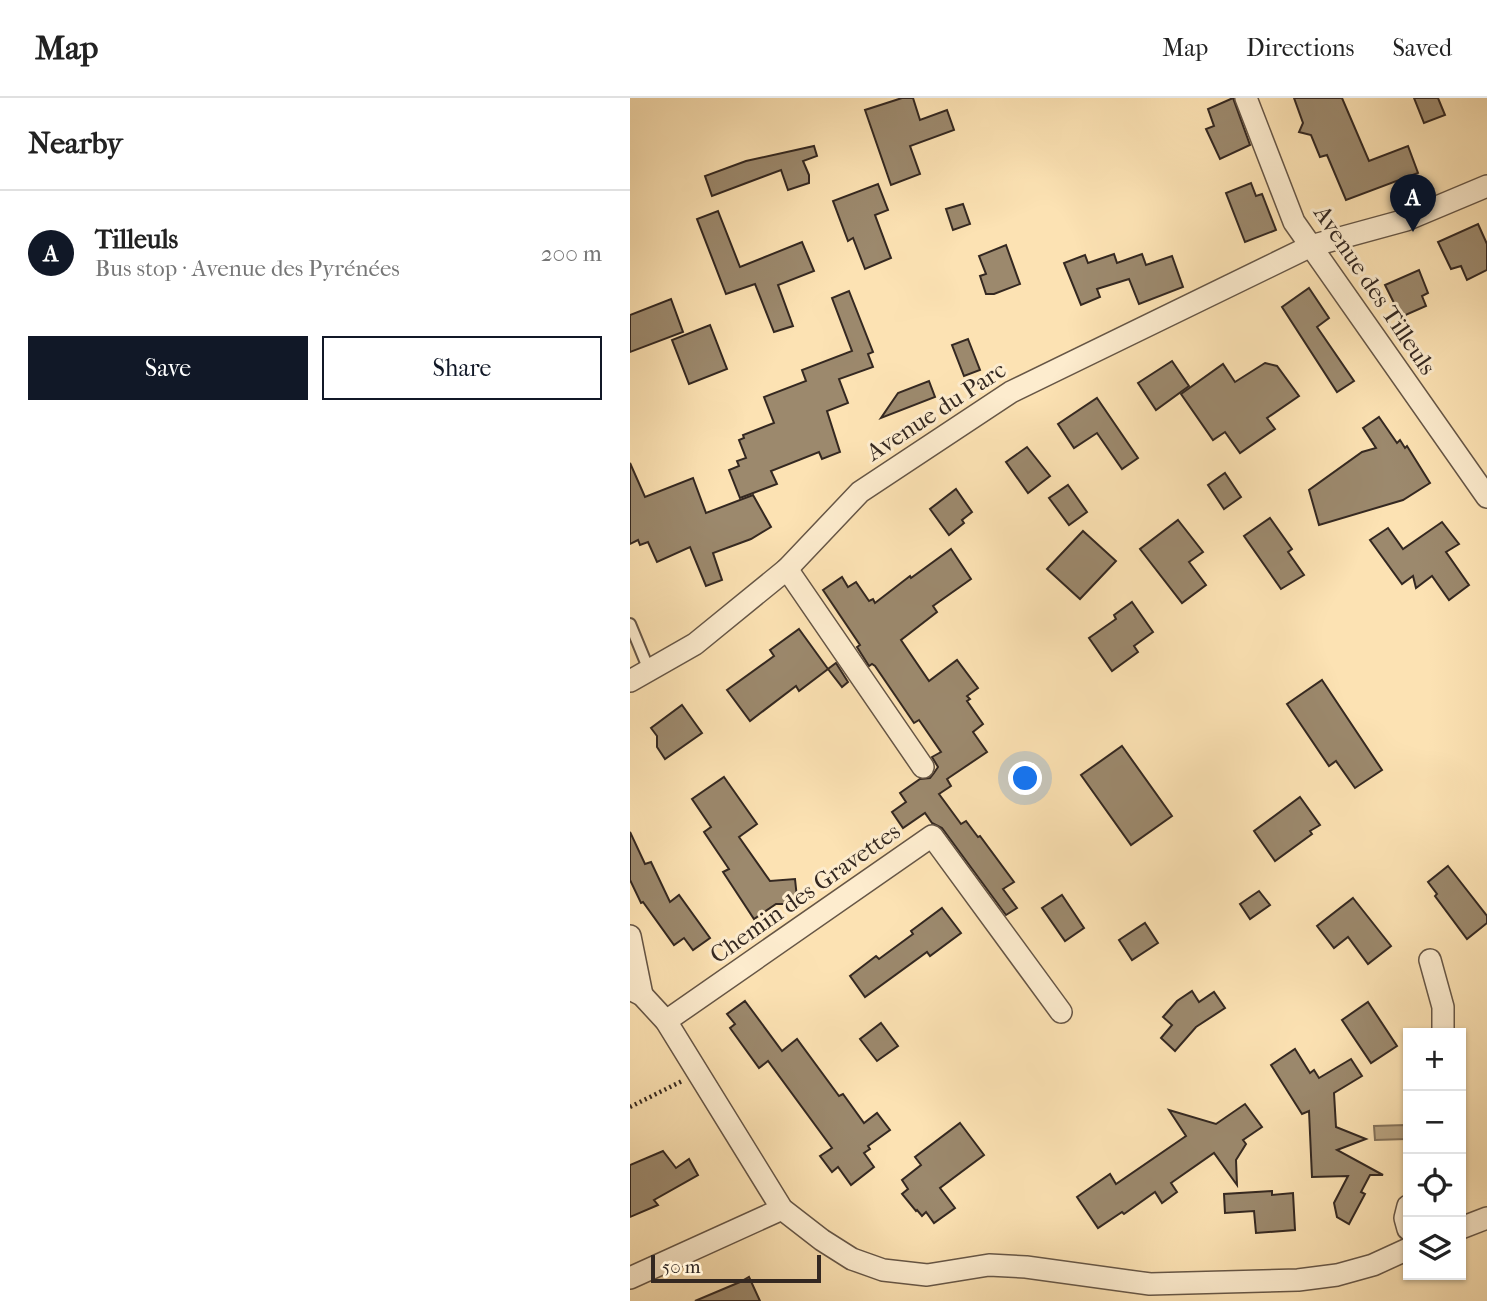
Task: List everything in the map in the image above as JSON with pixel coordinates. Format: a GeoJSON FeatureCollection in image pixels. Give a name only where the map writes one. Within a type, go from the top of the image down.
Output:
{"type":"FeatureCollection","features":[{"type":"Feature","properties":{"kind":"street","name":"Avenue des Tilleuls"},"geometry":{"type":"LineString","coordinates":[[1246,98],[1294,222],[1487,498]]}},
{"type":"Feature","properties":{"kind":"street","name":"Avenue du Parc"},"geometry":{"type":"LineString","coordinates":[[630,681],[695,644],[787,569],[860,492],[1011,392],[1311,246],[1406,220],[1487,186]]}},
{"type":"Feature","properties":{"kind":"street"},"geometry":{"type":"LineString","coordinates":[[787,569],[923,767]]}},
{"type":"Feature","properties":{"kind":"street","name":"Chemin des Gravettes"},"geometry":{"type":"LineString","coordinates":[[666,1021],[932,836],[1061,1012]]}},
{"type":"Feature","properties":{"kind":"street"},"geometry":{"type":"LineString","coordinates":[[630,936],[636,992],[666,1021],[782,1209],[852,1259],[883,1270],[909,1275],[946,1274],[989,1265],[1026,1267],[1150,1284],[1298,1280],[1337,1275],[1373,1265],[1403,1251]]}},
{"type":"Feature","properties":{"kind":"street"},"geometry":{"type":"LineString","coordinates":[[1430,960],[1443,1007],[1443,1028]]}},
{"type":"Feature","properties":{"kind":"street"},"geometry":{"type":"LineString","coordinates":[[630,1278],[782,1209]]}},
{"type":"Feature","properties":{"kind":"street"},"geometry":{"type":"LineString","coordinates":[[1466,1226],[1487,1218]]}},
{"type":"Feature","properties":{"kind":"lane"},"geometry":{"type":"LineString","coordinates":[[630,624],[649,670]]}},
{"type":"Feature","properties":{"kind":"path"},"geometry":{"type":"LineString","coordinates":[[630,1107],[698,1073]]}},
{"type":"Feature","properties":{"kind":"shaded area"},"geometry":{"type":"Polygon","coordinates":[[[1403,1125],[1403,1139],[1375,1140],[1374,1126],[1403,1125]]]}},
{"type":"Feature","properties":{"kind":"building"},"geometry":{"type":"Polygon","coordinates":[[[902,98],[913,98],[920,120],[947,110],[954,130],[910,146],[920,174],[891,185],[865,110],[902,98]]]}},
{"type":"Feature","properties":{"kind":"building"},"geometry":{"type":"Polygon","coordinates":[[[1233,98],[1250,145],[1220,159],[1206,129],[1214,126],[1208,109],[1233,98]]]}},
{"type":"Feature","properties":{"kind":"building"},"geometry":{"type":"Polygon","coordinates":[[[1294,98],[1342,98],[1369,161],[1408,146],[1418,173],[1346,200],[1327,155],[1320,157],[1311,135],[1299,132],[1303,123],[1294,98]]]}},
{"type":"Feature","properties":{"kind":"building"},"geometry":{"type":"Polygon","coordinates":[[[1414,98],[1438,98],[1445,115],[1424,123],[1414,98]]]}},
{"type":"Feature","properties":{"kind":"building"},"geometry":{"type":"Polygon","coordinates":[[[814,146],[817,156],[803,161],[809,175],[809,183],[788,190],[781,170],[712,196],[705,176],[746,161],[814,146]]]}},
{"type":"Feature","properties":{"kind":"building"},"geometry":{"type":"Polygon","coordinates":[[[1251,183],[1256,196],[1262,194],[1276,230],[1245,242],[1226,193],[1251,183]]]}},
{"type":"Feature","properties":{"kind":"building"},"geometry":{"type":"Polygon","coordinates":[[[878,184],[888,210],[875,215],[891,258],[865,269],[853,238],[848,241],[833,201],[878,184]]]}},
{"type":"Feature","properties":{"kind":"building"},"geometry":{"type":"Polygon","coordinates":[[[963,204],[970,224],[953,230],[946,209],[963,204]]]}},
{"type":"Feature","properties":{"kind":"building"},"geometry":{"type":"Polygon","coordinates":[[[718,211],[740,267],[802,242],[814,271],[778,285],[793,326],[774,332],[755,284],[726,294],[697,219],[718,211]]]}},
{"type":"Feature","properties":{"kind":"building"},"geometry":{"type":"Polygon","coordinates":[[[1478,224],[1487,244],[1487,270],[1467,280],[1461,266],[1451,269],[1438,242],[1478,224]]]}},
{"type":"Feature","properties":{"kind":"building"},"geometry":{"type":"Polygon","coordinates":[[[1006,245],[1020,284],[994,294],[986,294],[980,276],[986,274],[979,256],[1006,245]]]}},
{"type":"Feature","properties":{"kind":"building"},"geometry":{"type":"Polygon","coordinates":[[[1114,254],[1117,263],[1142,254],[1146,265],[1172,256],[1183,287],[1139,304],[1129,279],[1097,289],[1100,297],[1081,305],[1064,263],[1085,255],[1088,263],[1114,254]]]}},
{"type":"Feature","properties":{"kind":"building"},"geometry":{"type":"Polygon","coordinates":[[[1419,270],[1428,293],[1422,296],[1426,306],[1401,317],[1385,285],[1419,270]]]}},
{"type":"Feature","properties":{"kind":"building"},"geometry":{"type":"Polygon","coordinates":[[[1309,288],[1329,318],[1317,327],[1354,381],[1337,392],[1282,307],[1309,288]]]}},
{"type":"Feature","properties":{"kind":"building"},"geometry":{"type":"Polygon","coordinates":[[[849,291],[873,352],[868,354],[873,367],[839,379],[848,403],[827,411],[840,452],[822,459],[819,452],[771,471],[777,484],[740,498],[729,470],[739,466],[737,461],[746,458],[739,440],[744,438],[743,435],[774,423],[764,397],[806,381],[802,370],[852,351],[832,298],[849,291]]]}},
{"type":"Feature","properties":{"kind":"building"},"geometry":{"type":"Polygon","coordinates":[[[671,299],[683,332],[630,352],[630,315],[671,299]]]}},
{"type":"Feature","properties":{"kind":"building"},"geometry":{"type":"Polygon","coordinates":[[[710,325],[727,369],[689,384],[672,340],[710,325]]]}},
{"type":"Feature","properties":{"kind":"building"},"geometry":{"type":"Polygon","coordinates":[[[968,339],[980,370],[964,376],[952,345],[968,339]]]}},
{"type":"Feature","properties":{"kind":"building"},"geometry":{"type":"Polygon","coordinates":[[[1172,361],[1189,386],[1156,410],[1138,383],[1172,361]]]}},
{"type":"Feature","properties":{"kind":"building"},"geometry":{"type":"Polygon","coordinates":[[[1265,363],[1277,366],[1299,396],[1267,418],[1275,429],[1240,453],[1225,432],[1213,440],[1181,394],[1223,364],[1235,382],[1265,363]]]}},
{"type":"Feature","properties":{"kind":"building"},"geometry":{"type":"Polygon","coordinates":[[[929,381],[935,397],[881,418],[898,393],[929,381]]]}},
{"type":"Feature","properties":{"kind":"building"},"geometry":{"type":"Polygon","coordinates":[[[1097,398],[1138,458],[1122,469],[1097,433],[1074,448],[1058,424],[1097,398]]]}},
{"type":"Feature","properties":{"kind":"building"},"geometry":{"type":"Polygon","coordinates":[[[1379,417],[1397,443],[1400,440],[1405,448],[1407,446],[1430,483],[1403,500],[1319,525],[1309,490],[1362,452],[1376,448],[1363,428],[1379,417]]]}},
{"type":"Feature","properties":{"kind":"building"},"geometry":{"type":"Polygon","coordinates":[[[1027,447],[1050,476],[1028,493],[1006,462],[1027,447]]]}},
{"type":"Feature","properties":{"kind":"building"},"geometry":{"type":"Polygon","coordinates":[[[630,463],[645,497],[693,478],[706,513],[753,495],[771,527],[751,539],[713,553],[722,580],[706,586],[690,547],[657,562],[648,542],[640,545],[638,540],[630,544],[630,463]]]}},
{"type":"Feature","properties":{"kind":"building"},"geometry":{"type":"Polygon","coordinates":[[[1225,473],[1241,497],[1224,509],[1208,485],[1225,473]]]}},
{"type":"Feature","properties":{"kind":"building"},"geometry":{"type":"Polygon","coordinates":[[[1068,485],[1087,512],[1069,525],[1049,498],[1068,485]]]}},
{"type":"Feature","properties":{"kind":"building"},"geometry":{"type":"Polygon","coordinates":[[[956,489],[972,512],[962,520],[964,523],[949,535],[930,509],[956,489]]]}},
{"type":"Feature","properties":{"kind":"building"},"geometry":{"type":"Polygon","coordinates":[[[1270,518],[1292,549],[1288,552],[1304,575],[1281,589],[1244,536],[1270,518]]]}},
{"type":"Feature","properties":{"kind":"building"},"geometry":{"type":"Polygon","coordinates":[[[1178,520],[1203,552],[1189,562],[1206,585],[1182,603],[1140,549],[1178,520]]]}},
{"type":"Feature","properties":{"kind":"building"},"geometry":{"type":"Polygon","coordinates":[[[1442,522],[1459,544],[1446,552],[1469,585],[1449,600],[1432,576],[1416,588],[1413,576],[1402,584],[1370,540],[1388,528],[1403,549],[1442,522]]]}},
{"type":"Feature","properties":{"kind":"building"},"geometry":{"type":"Polygon","coordinates":[[[1083,531],[1116,561],[1080,599],[1047,569],[1083,531]]]}},
{"type":"Feature","properties":{"kind":"building"},"geometry":{"type":"Polygon","coordinates":[[[951,549],[971,579],[933,606],[937,612],[901,640],[929,681],[957,660],[978,688],[967,696],[970,699],[967,701],[983,724],[973,732],[987,752],[947,779],[951,786],[939,794],[961,824],[966,821],[978,837],[980,836],[1014,882],[1003,889],[1017,908],[1006,915],[942,828],[932,823],[925,813],[903,828],[892,812],[906,802],[900,793],[920,779],[930,778],[938,767],[932,757],[941,752],[919,720],[914,723],[875,666],[869,666],[857,647],[860,645],[823,590],[842,577],[848,587],[856,582],[869,601],[873,599],[875,603],[951,549]]]}},
{"type":"Feature","properties":{"kind":"building"},"geometry":{"type":"Polygon","coordinates":[[[1132,602],[1153,632],[1134,646],[1138,652],[1112,671],[1089,638],[1116,619],[1114,615],[1132,602]]]}},
{"type":"Feature","properties":{"kind":"building"},"geometry":{"type":"Polygon","coordinates":[[[799,629],[828,669],[799,691],[796,686],[750,721],[727,690],[774,656],[770,650],[799,629]]]}},
{"type":"Feature","properties":{"kind":"building"},"geometry":{"type":"Polygon","coordinates":[[[836,663],[848,682],[842,687],[828,669],[836,663]]]}},
{"type":"Feature","properties":{"kind":"building"},"geometry":{"type":"Polygon","coordinates":[[[1322,680],[1382,770],[1355,788],[1336,761],[1329,766],[1287,704],[1322,680]]]}},
{"type":"Feature","properties":{"kind":"building"},"geometry":{"type":"Polygon","coordinates":[[[682,705],[702,733],[665,759],[657,747],[657,736],[651,728],[682,705]]]}},
{"type":"Feature","properties":{"kind":"building"},"geometry":{"type":"Polygon","coordinates":[[[1122,746],[1172,816],[1131,845],[1081,775],[1122,746]]]}},
{"type":"Feature","properties":{"kind":"building"},"geometry":{"type":"Polygon","coordinates":[[[724,777],[757,824],[739,837],[770,881],[795,879],[797,898],[794,898],[794,904],[776,904],[754,919],[723,872],[729,869],[704,832],[711,827],[692,799],[724,777]]]}},
{"type":"Feature","properties":{"kind":"building"},"geometry":{"type":"Polygon","coordinates":[[[1300,797],[1320,825],[1275,861],[1254,831],[1300,797]]]}},
{"type":"Feature","properties":{"kind":"building"},"geometry":{"type":"Polygon","coordinates":[[[630,832],[645,864],[651,862],[670,902],[679,895],[710,938],[693,950],[684,938],[674,945],[643,902],[641,903],[630,880],[630,832]]]}},
{"type":"Feature","properties":{"kind":"building"},"geometry":{"type":"Polygon","coordinates":[[[1448,866],[1487,916],[1487,923],[1467,939],[1435,896],[1437,894],[1428,882],[1448,866]]]}},
{"type":"Feature","properties":{"kind":"building"},"geometry":{"type":"Polygon","coordinates":[[[1259,891],[1270,905],[1250,919],[1240,904],[1259,891]]]}},
{"type":"Feature","properties":{"kind":"building"},"geometry":{"type":"Polygon","coordinates":[[[1062,895],[1084,928],[1065,941],[1042,908],[1062,895]]]}},
{"type":"Feature","properties":{"kind":"building"},"geometry":{"type":"Polygon","coordinates":[[[1353,898],[1391,946],[1368,964],[1348,937],[1334,948],[1317,926],[1353,898]]]}},
{"type":"Feature","properties":{"kind":"building"},"geometry":{"type":"Polygon","coordinates":[[[942,908],[961,933],[930,956],[927,952],[865,997],[850,976],[876,956],[879,959],[913,934],[911,931],[942,908]]]}},
{"type":"Feature","properties":{"kind":"building"},"geometry":{"type":"Polygon","coordinates":[[[1145,923],[1158,943],[1132,960],[1119,940],[1145,923]]]}},
{"type":"Feature","properties":{"kind":"building"},"geometry":{"type":"Polygon","coordinates":[[[1192,991],[1199,1002],[1214,992],[1225,1008],[1196,1027],[1175,1051],[1161,1038],[1172,1025],[1163,1017],[1177,1001],[1192,991]]]}},
{"type":"Feature","properties":{"kind":"building"},"geometry":{"type":"Polygon","coordinates":[[[745,1001],[782,1051],[797,1039],[839,1096],[843,1094],[864,1123],[877,1113],[890,1130],[868,1146],[870,1149],[864,1153],[874,1167],[851,1185],[838,1167],[832,1172],[820,1156],[832,1148],[768,1061],[759,1068],[730,1028],[735,1024],[727,1014],[745,1001]]]}},
{"type":"Feature","properties":{"kind":"building"},"geometry":{"type":"Polygon","coordinates":[[[1368,1002],[1397,1046],[1371,1063],[1342,1020],[1368,1002]]]}},
{"type":"Feature","properties":{"kind":"building"},"geometry":{"type":"Polygon","coordinates":[[[881,1023],[898,1046],[877,1061],[860,1039],[881,1023]]]}},
{"type":"Feature","properties":{"kind":"building"},"geometry":{"type":"Polygon","coordinates":[[[1295,1049],[1310,1073],[1314,1070],[1319,1078],[1351,1059],[1362,1076],[1334,1093],[1336,1127],[1366,1139],[1337,1150],[1383,1175],[1370,1175],[1361,1192],[1365,1194],[1349,1224],[1337,1217],[1334,1203],[1348,1176],[1312,1177],[1309,1111],[1302,1114],[1271,1065],[1295,1049]]]}},
{"type":"Feature","properties":{"kind":"building"},"geometry":{"type":"Polygon","coordinates":[[[1245,1104],[1262,1127],[1243,1140],[1246,1144],[1236,1160],[1237,1185],[1214,1153],[1171,1183],[1177,1192],[1162,1203],[1155,1192],[1098,1228],[1077,1197],[1110,1174],[1116,1184],[1186,1136],[1169,1110],[1216,1124],[1245,1104]]]}},
{"type":"Feature","properties":{"kind":"building"},"geometry":{"type":"Polygon","coordinates":[[[960,1123],[984,1155],[940,1188],[955,1208],[934,1223],[926,1212],[922,1216],[916,1211],[902,1194],[908,1189],[902,1180],[921,1165],[915,1157],[960,1123]]]}},
{"type":"Feature","properties":{"kind":"building"},"geometry":{"type":"Polygon","coordinates":[[[663,1151],[676,1168],[689,1159],[698,1175],[654,1200],[658,1205],[630,1217],[630,1165],[663,1151]]]}},
{"type":"Feature","properties":{"kind":"building"},"geometry":{"type":"Polygon","coordinates":[[[1272,1191],[1272,1195],[1293,1193],[1295,1230],[1256,1233],[1254,1211],[1225,1213],[1224,1194],[1272,1191]]]}},
{"type":"Feature","properties":{"kind":"building"},"geometry":{"type":"Polygon","coordinates":[[[749,1277],[760,1301],[695,1301],[740,1282],[749,1277]]]}},
{"type":"Feature","properties":{"kind":"place","name":"Tilleuls"},"geometry":{"type":"Point","coordinates":[1413,232]}}]}
